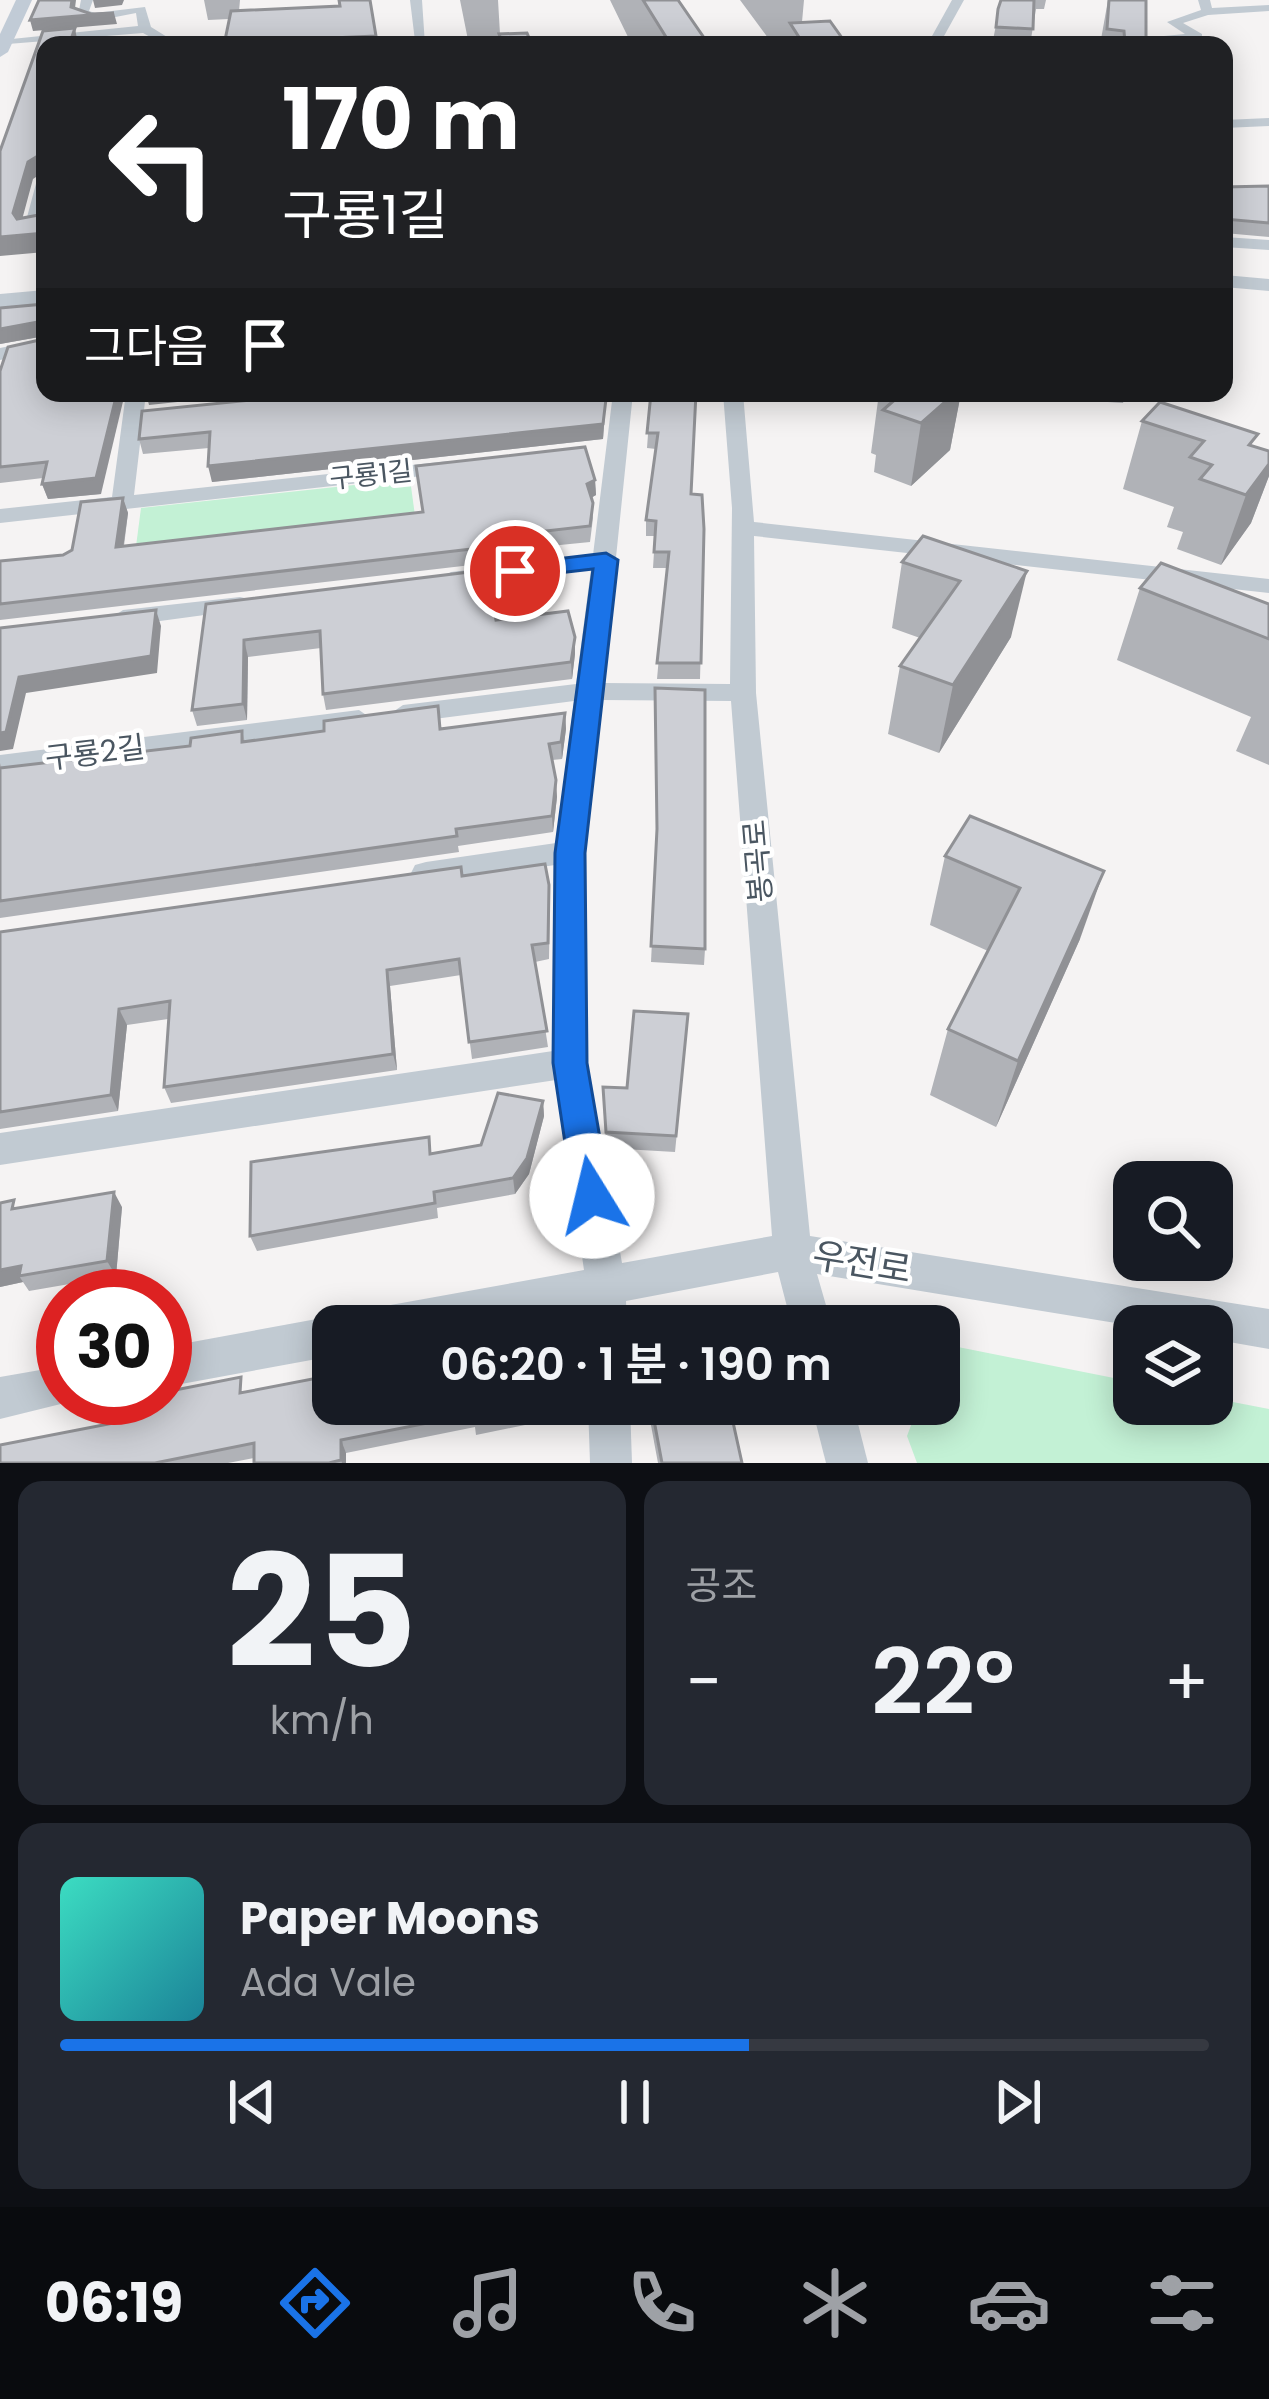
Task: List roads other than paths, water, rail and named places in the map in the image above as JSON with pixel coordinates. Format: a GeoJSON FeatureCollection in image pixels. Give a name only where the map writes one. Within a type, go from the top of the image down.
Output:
{"type":"FeatureCollection","features":[{"type":"Feature","properties":{"kind":"main road"},"geometry":{"type":"LineString","coordinates":[[4,46],[24,0]]}},
{"type":"Feature","properties":{"kind":"street"},"geometry":{"type":"LineString","coordinates":[[87,0],[82,13],[95,17],[140,5],[145,28]]}},
{"type":"Feature","properties":{"kind":"street"},"geometry":{"type":"LineString","coordinates":[[416,0],[420,36]]}},
{"type":"Feature","properties":{"kind":"street"},"geometry":{"type":"LineString","coordinates":[[938,36],[958,0]]}},
{"type":"Feature","properties":{"kind":"street"},"geometry":{"type":"LineString","coordinates":[[1196,36],[1173,22],[1206,6],[1269,8]]}},
{"type":"Feature","properties":{"kind":"street"},"geometry":{"type":"LineString","coordinates":[[109,36],[145,28],[159,36]]}},
{"type":"Feature","properties":{"kind":"street"},"geometry":{"type":"LineString","coordinates":[[4,46],[36,44]]}},
{"type":"Feature","properties":{"kind":"street"},"geometry":{"type":"LineString","coordinates":[[1233,124],[1269,122]]}},
{"type":"Feature","properties":{"kind":"street"},"geometry":{"type":"LineString","coordinates":[[1233,243],[1269,245]]}},
{"type":"Feature","properties":{"kind":"street"},"geometry":{"type":"LineString","coordinates":[[1233,263],[1269,265]]}},
{"type":"Feature","properties":{"kind":"street"},"geometry":{"type":"LineString","coordinates":[[0,284],[36,281]]}},
{"type":"Feature","properties":{"kind":"street"},"geometry":{"type":"LineString","coordinates":[[1233,282],[1269,285]]}},
{"type":"Feature","properties":{"kind":"street"},"geometry":{"type":"LineString","coordinates":[[0,301],[36,298]]}},
{"type":"Feature","properties":{"kind":"street"},"geometry":{"type":"LineString","coordinates":[[0,354],[36,347]]}},
{"type":"Feature","properties":{"kind":"street"},"geometry":{"type":"LineString","coordinates":[[0,516],[122,502],[134,402]]}},
{"type":"Feature","properties":{"kind":"street"},"geometry":{"type":"LineString","coordinates":[[606,1305],[570,1063],[570,853],[606,560],[608,449],[621,402]]}},
{"type":"Feature","properties":{"kind":"street","name":"봉곡로"},"geometry":{"type":"LineString","coordinates":[[734,402],[744,528],[743,693],[792,1251],[806,1305]]}},
{"type":"Feature","properties":{"kind":"street"},"geometry":{"type":"LineString","coordinates":[[132,417],[156,415]]}},
{"type":"Feature","properties":{"kind":"street","name":"구룡1길"},"geometry":{"type":"LineString","coordinates":[[122,502],[478,464]]}},
{"type":"Feature","properties":{"kind":"street"},"geometry":{"type":"LineString","coordinates":[[744,528],[1269,586]]}},
{"type":"Feature","properties":{"kind":"street"},"geometry":{"type":"LineString","coordinates":[[424,582],[606,560]]}},
{"type":"Feature","properties":{"kind":"street"},"geometry":{"type":"LineString","coordinates":[[87,622],[263,601]]}},
{"type":"Feature","properties":{"kind":"street"},"geometry":{"type":"LineString","coordinates":[[588,691],[743,693]]}},
{"type":"Feature","properties":{"kind":"street","name":"구룡2길"},"geometry":{"type":"LineString","coordinates":[[0,765],[588,691]]}},
{"type":"Feature","properties":{"kind":"street"},"geometry":{"type":"LineString","coordinates":[[406,876],[570,853]]}},
{"type":"Feature","properties":{"kind":"street"},"geometry":{"type":"LineString","coordinates":[[0,1149],[570,1063]]}},
{"type":"Feature","properties":{"kind":"street","name":"우전로"},"geometry":{"type":"LineString","coordinates":[[498,1305],[792,1251],[1269,1328]]}},
{"type":"Feature","properties":{"kind":"street"},"geometry":{"type":"LineString","coordinates":[[192,1362],[312,1340]]}},
{"type":"Feature","properties":{"kind":"street"},"geometry":{"type":"LineString","coordinates":[[0,1397],[36,1391]]}},
{"type":"Feature","properties":{"kind":"street"},"geometry":{"type":"LineString","coordinates":[[609,1425],[610,1463]]}},
{"type":"Feature","properties":{"kind":"street"},"geometry":{"type":"LineString","coordinates":[[837,1425],[847,1463]]}}]}
